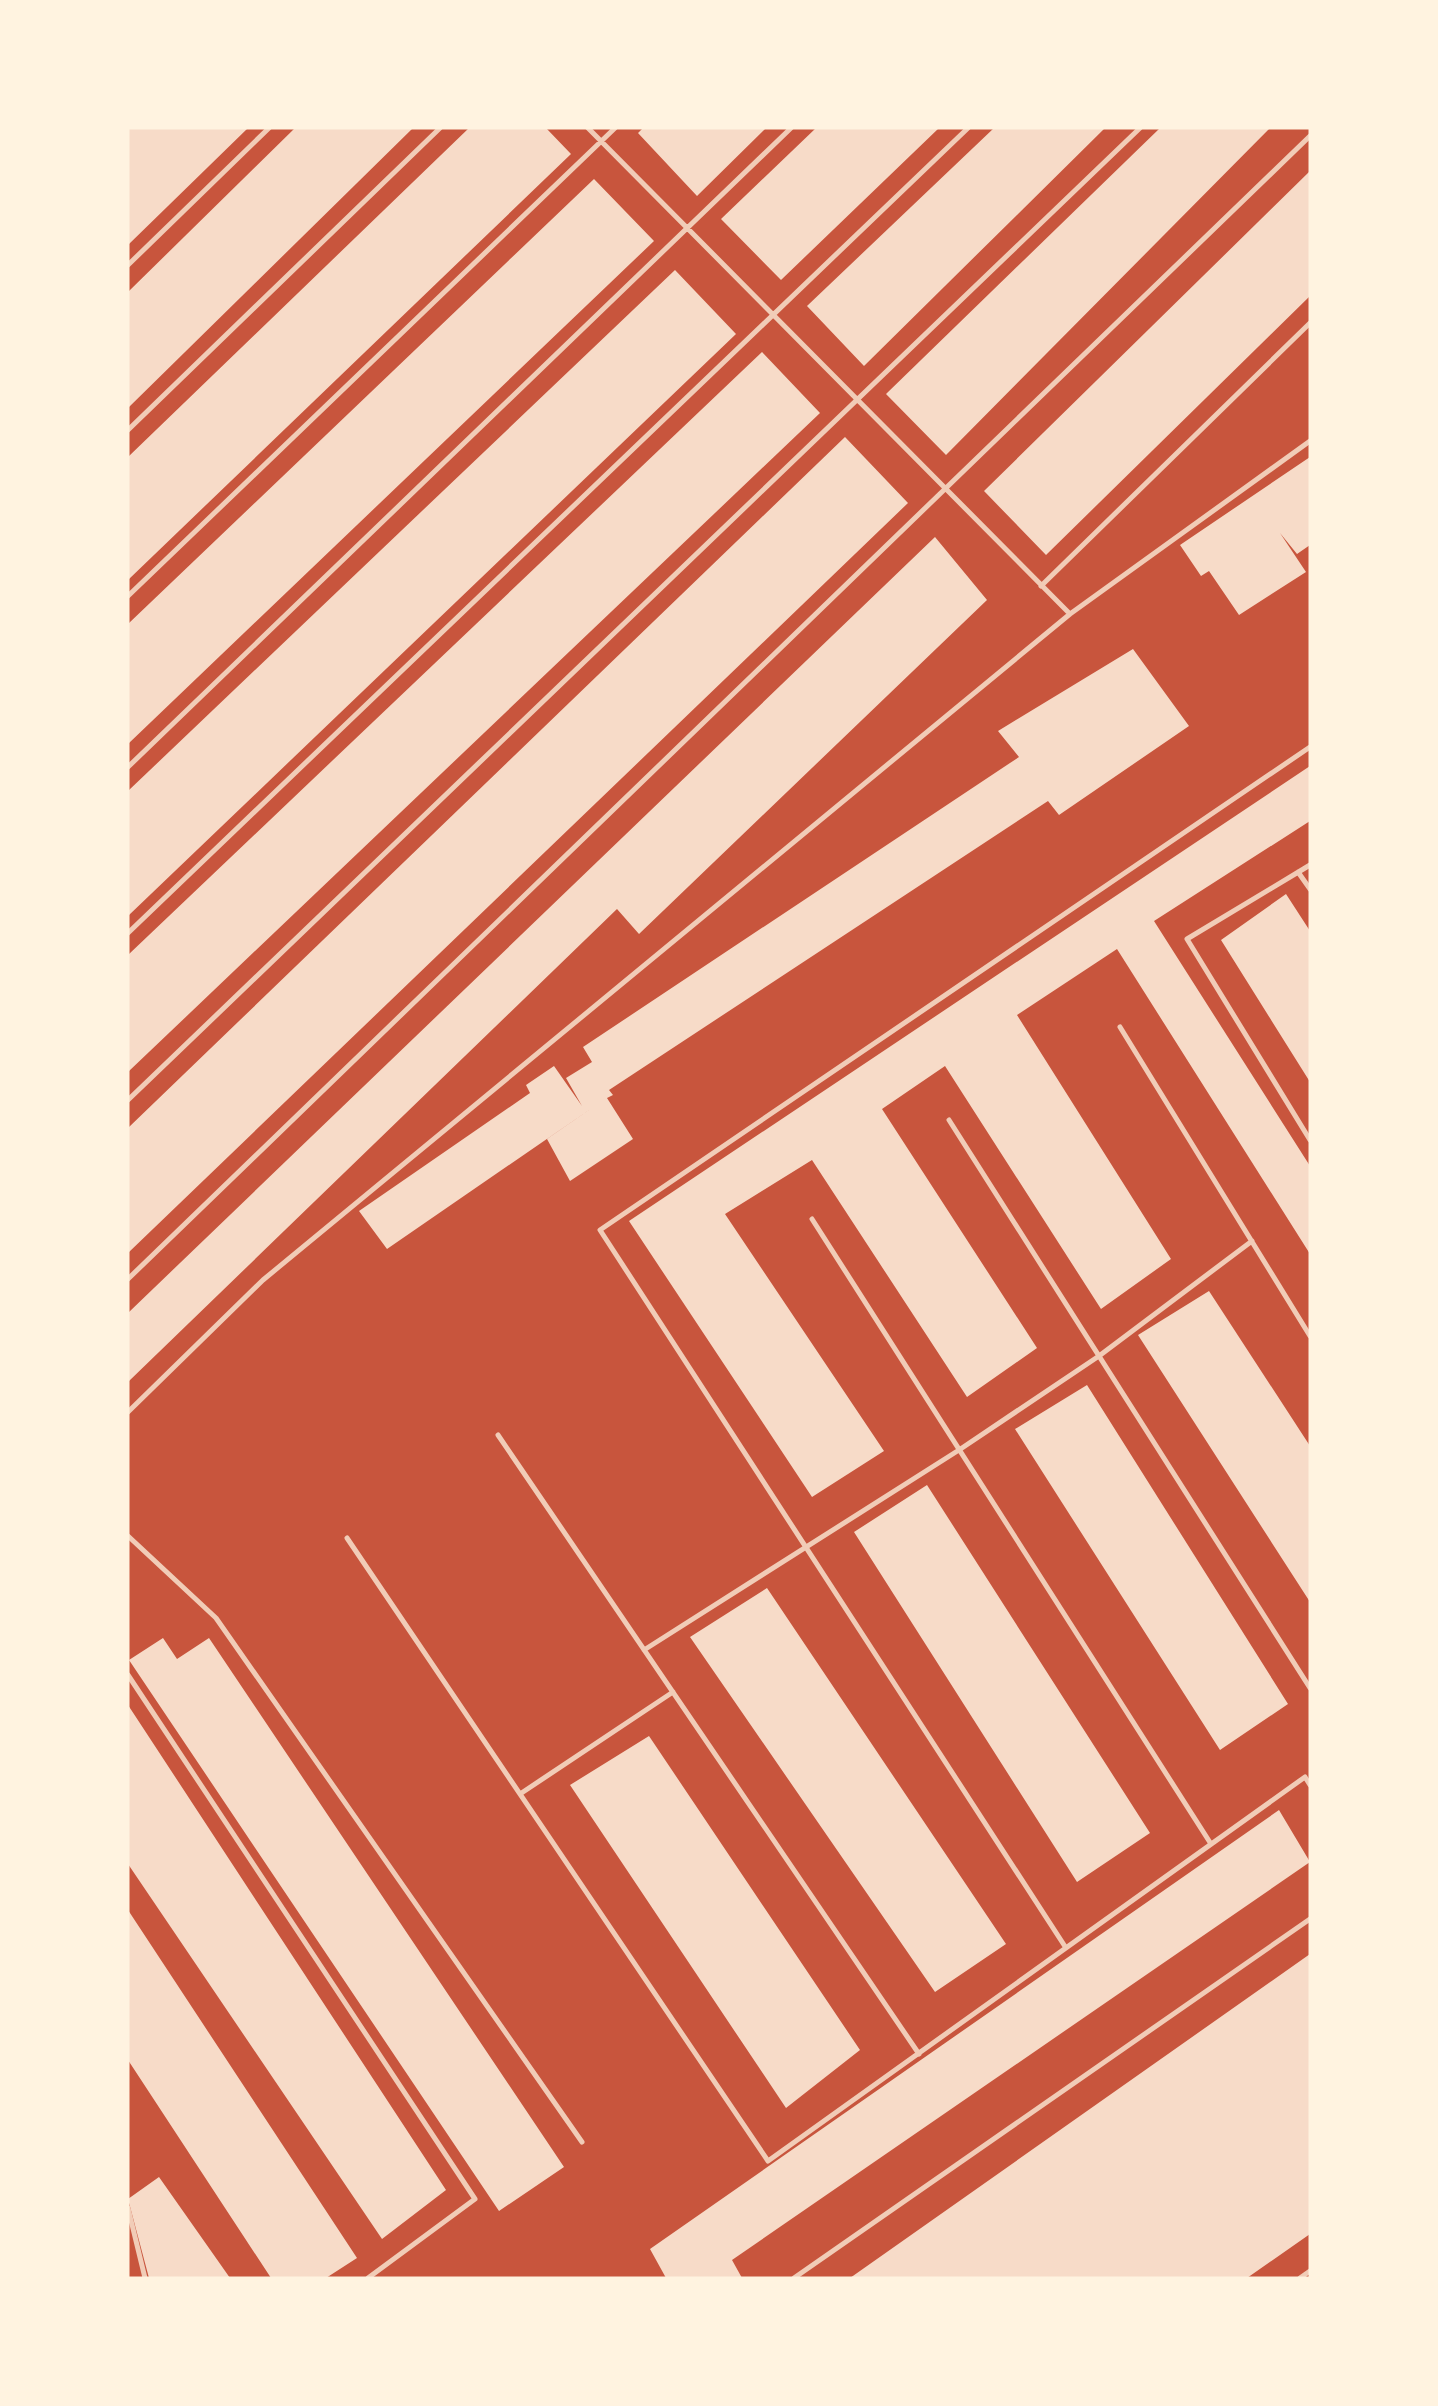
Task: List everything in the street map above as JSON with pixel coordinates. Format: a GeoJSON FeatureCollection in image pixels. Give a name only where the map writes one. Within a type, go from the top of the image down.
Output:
{"type":"FeatureCollection","features":[{"type":"Feature","properties":{"kind":"lane"},"geometry":{"type":"LineString","coordinates":[[128,265],[269,128]]}},
{"type":"Feature","properties":{"kind":"lane"},"geometry":{"type":"LineString","coordinates":[[128,430],[440,128]]}},
{"type":"Feature","properties":{"kind":"lane"},"geometry":{"type":"LineString","coordinates":[[588,128],[1070,614]]}},
{"type":"Feature","properties":{"kind":"lane"},"geometry":{"type":"LineString","coordinates":[[128,596],[615,128]]}},
{"type":"Feature","properties":{"kind":"lane"},"geometry":{"type":"LineString","coordinates":[[128,767],[791,128]]}},
{"type":"Feature","properties":{"kind":"lane"},"geometry":{"type":"LineString","coordinates":[[128,933],[968,128]]}},
{"type":"Feature","properties":{"kind":"lane"},"geometry":{"type":"LineString","coordinates":[[128,1100],[1140,128]]}},
{"type":"Feature","properties":{"kind":"lane"},"geometry":{"type":"LineString","coordinates":[[128,1279],[1310,136]]}},
{"type":"Feature","properties":{"kind":"lane"},"geometry":{"type":"LineString","coordinates":[[1041,586],[1310,323]]}},
{"type":"Feature","properties":{"kind":"lane"},"geometry":{"type":"LineString","coordinates":[[128,1412],[263,1280],[1070,614],[1310,441]]}},
{"type":"Feature","properties":{"kind":"lane"},"geometry":{"type":"LineString","coordinates":[[1066,1948],[600,1230],[1310,747]]}},
{"type":"Feature","properties":{"kind":"lane"},"geometry":{"type":"LineString","coordinates":[[1310,865],[1187,939],[1310,1140]]}},
{"type":"Feature","properties":{"kind":"lane"},"geometry":{"type":"LineString","coordinates":[[1298,872],[1310,889]]}},
{"type":"Feature","properties":{"kind":"lane"},"geometry":{"type":"LineString","coordinates":[[1121,1027],[1310,1336]]}},
{"type":"Feature","properties":{"kind":"lane"},"geometry":{"type":"LineString","coordinates":[[949,1120],[1310,1688]]}},
{"type":"Feature","properties":{"kind":"lane"},"geometry":{"type":"LineString","coordinates":[[811,1219],[1211,1844]]}},
{"type":"Feature","properties":{"kind":"lane"},"geometry":{"type":"LineString","coordinates":[[644,1650],[959,1450],[1099,1356],[1252,1241]]}},
{"type":"Feature","properties":{"kind":"lane"},"geometry":{"type":"LineString","coordinates":[[498,1436],[919,2054]]}},
{"type":"Feature","properties":{"kind":"lane"},"geometry":{"type":"LineString","coordinates":[[128,1536],[216,1619],[582,2142]]}},
{"type":"Feature","properties":{"kind":"lane"},"geometry":{"type":"LineString","coordinates":[[347,1538],[768,2161],[1307,1775],[1310,1785]]}},
{"type":"Feature","properties":{"kind":"lane"},"geometry":{"type":"LineString","coordinates":[[128,1675],[475,2199],[368,2278]]}},
{"type":"Feature","properties":{"kind":"lane"},"geometry":{"type":"LineString","coordinates":[[520,1794],[673,1692]]}},
{"type":"Feature","properties":{"kind":"lane"},"geometry":{"type":"LineString","coordinates":[[794,2278],[1310,1919]]}},
{"type":"Feature","properties":{"kind":"lane"},"geometry":{"type":"LineString","coordinates":[[128,2208],[145,2278]]}},
{"type":"Feature","properties":{"kind":"lane"},"geometry":{"type":"LineString","coordinates":[[1300,2278],[1310,2271]]}},
{"type":"Feature","properties":{"kind":"building"},"geometry":{"type":"Polygon","coordinates":[[[128,128],[248,128],[128,245],[128,128]]]}},
{"type":"Feature","properties":{"kind":"building"},"geometry":{"type":"Polygon","coordinates":[[[295,128],[413,128],[128,408],[128,292],[295,128]]]}},
{"type":"Feature","properties":{"kind":"building"},"geometry":{"type":"Polygon","coordinates":[[[469,128],[546,128],[571,154],[128,580],[128,457],[469,128]]]}},
{"type":"Feature","properties":{"kind":"building"},"geometry":{"type":"Polygon","coordinates":[[[643,128],[766,128],[697,196],[638,133],[643,128]]]}},
{"type":"Feature","properties":{"kind":"building"},"geometry":{"type":"Polygon","coordinates":[[[816,128],[939,128],[781,280],[721,219],[816,128]]]}},
{"type":"Feature","properties":{"kind":"building"},"geometry":{"type":"Polygon","coordinates":[[[994,128],[1105,128],[864,366],[807,306],[994,128]]]}},
{"type":"Feature","properties":{"kind":"building"},"geometry":{"type":"Polygon","coordinates":[[[1160,128],[1270,128],[946,455],[886,394],[1160,128]]]}},
{"type":"Feature","properties":{"kind":"building"},"geometry":{"type":"Polygon","coordinates":[[[1310,171],[1310,296],[1046,555],[984,491],[1310,171]]]}},
{"type":"Feature","properties":{"kind":"building"},"geometry":{"type":"Polygon","coordinates":[[[594,179],[654,241],[128,744],[128,624],[594,179]]]}},
{"type":"Feature","properties":{"kind":"building"},"geometry":{"type":"Polygon","coordinates":[[[675,270],[736,334],[128,916],[128,791],[675,270]]]}},
{"type":"Feature","properties":{"kind":"building"},"geometry":{"type":"Polygon","coordinates":[[[762,352],[820,413],[128,1072],[128,955],[762,352]]]}},
{"type":"Feature","properties":{"kind":"building"},"geometry":{"type":"Polygon","coordinates":[[[845,437],[908,503],[128,1253],[128,1128],[845,437]]]}},
{"type":"Feature","properties":{"kind":"building"},"geometry":{"type":"Polygon","coordinates":[[[1310,457],[1310,545],[1297,554],[1280,533],[1306,572],[1239,615],[1209,571],[1201,576],[1180,545],[1310,457]]]}},
{"type":"Feature","properties":{"kind":"building"},"geometry":{"type":"Polygon","coordinates":[[[935,537],[987,600],[639,934],[617,909],[128,1382],[128,1313],[935,537]]]}},
{"type":"Feature","properties":{"kind":"building"},"geometry":{"type":"Polygon","coordinates":[[[1133,649],[1189,726],[1059,815],[1048,801],[609,1090],[613,1095],[607,1098],[633,1139],[570,1181],[547,1139],[602,1101],[387,1249],[359,1211],[530,1093],[526,1085],[554,1066],[582,1106],[566,1078],[592,1062],[583,1047],[1019,757],[998,731],[1133,649]]]}},
{"type":"Feature","properties":{"kind":"building"},"geometry":{"type":"Polygon","coordinates":[[[1310,766],[1310,821],[1154,921],[1310,1166],[1310,1254],[1117,949],[1017,1015],[1171,1259],[1101,1309],[945,1066],[882,1109],[1037,1348],[967,1397],[812,1160],[725,1214],[884,1451],[812,1497],[629,1221],[1310,766]]]}},
{"type":"Feature","properties":{"kind":"building"},"geometry":{"type":"Polygon","coordinates":[[[1286,894],[1310,931],[1310,1082],[1221,940],[1286,894]]]}},
{"type":"Feature","properties":{"kind":"building"},"geometry":{"type":"Polygon","coordinates":[[[1209,1291],[1310,1446],[1310,1602],[1138,1335],[1209,1291]]]}},
{"type":"Feature","properties":{"kind":"building"},"geometry":{"type":"Polygon","coordinates":[[[1087,1385],[1288,1704],[1220,1750],[1015,1429],[1087,1385]]]}},
{"type":"Feature","properties":{"kind":"building"},"geometry":{"type":"Polygon","coordinates":[[[927,1485],[1150,1833],[1077,1882],[854,1532],[927,1485]]]}},
{"type":"Feature","properties":{"kind":"building"},"geometry":{"type":"Polygon","coordinates":[[[767,1588],[1006,1944],[935,1992],[690,1637],[767,1588]]]}},
{"type":"Feature","properties":{"kind":"building"},"geometry":{"type":"Polygon","coordinates":[[[163,1638],[177,1659],[209,1638],[564,2167],[499,2211],[129,1660],[163,1638]]]}},
{"type":"Feature","properties":{"kind":"building"},"geometry":{"type":"Polygon","coordinates":[[[128,1705],[446,2190],[382,2239],[128,1864],[128,1705]]]}},
{"type":"Feature","properties":{"kind":"building"},"geometry":{"type":"Polygon","coordinates":[[[649,1736],[860,2050],[786,2108],[570,1785],[649,1736]]]}},
{"type":"Feature","properties":{"kind":"building"},"geometry":{"type":"Polygon","coordinates":[[[1279,1810],[1310,1862],[732,2260],[742,2278],[666,2278],[650,2249],[1279,1810]]]}},
{"type":"Feature","properties":{"kind":"building"},"geometry":{"type":"Polygon","coordinates":[[[128,1910],[357,2258],[326,2278],[271,2278],[128,2060],[128,1910]]]}},
{"type":"Feature","properties":{"kind":"building"},"geometry":{"type":"Polygon","coordinates":[[[1310,1954],[1310,2234],[1247,2278],[850,2278],[1310,1954]]]}},
{"type":"Feature","properties":{"kind":"building"},"geometry":{"type":"Polygon","coordinates":[[[159,2177],[230,2278],[149,2278],[128,2199],[159,2177]]]}}]}
